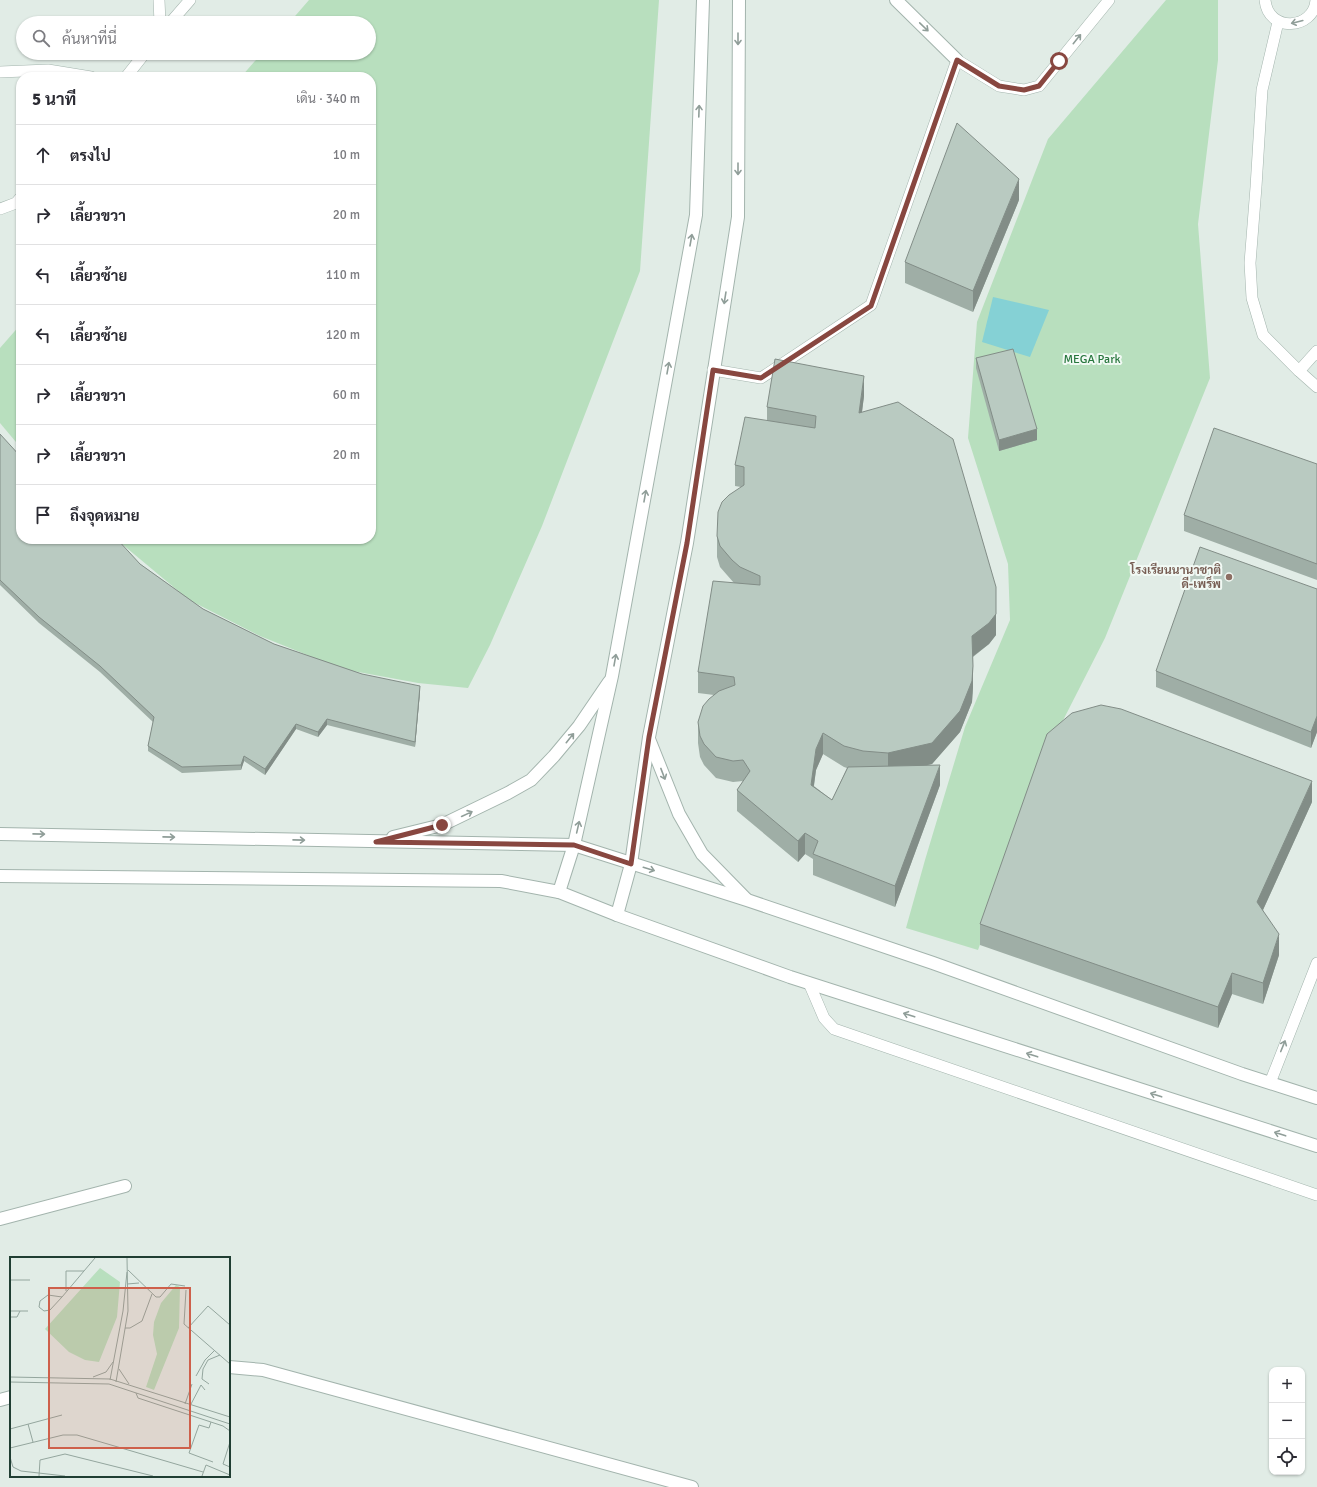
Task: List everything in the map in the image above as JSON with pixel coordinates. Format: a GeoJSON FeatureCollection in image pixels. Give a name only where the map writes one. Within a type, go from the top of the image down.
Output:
{"type":"FeatureCollection","features":[{"type":"Feature","properties":{"kind":"street"},"geometry":{"type":"LineString","coordinates":[[559,892],[574,845],[612,676],[696,215],[702,0]]}},
{"type":"Feature","properties":{"kind":"street"},"geometry":{"type":"LineString","coordinates":[[617,915],[631,864],[649,737],[687,543],[738,217],[739,0]]}},
{"type":"Feature","properties":{"kind":"street"},"geometry":{"type":"LineString","coordinates":[[896,0],[957,60]]}},
{"type":"Feature","properties":{"kind":"street"},"geometry":{"type":"LineString","coordinates":[[376,842],[442,825],[495,800],[531,780],[554,756],[579,726],[612,676]]}},
{"type":"Feature","properties":{"kind":"street"},"geometry":{"type":"LineString","coordinates":[[649,737],[679,814],[702,854],[747,900]]}},
{"type":"Feature","properties":{"kind":"street"},"geometry":{"type":"LineString","coordinates":[[0,834],[574,845],[747,900],[926,961],[1242,1074],[1317,1098]]}},
{"type":"Feature","properties":{"kind":"street"},"geometry":{"type":"LineString","coordinates":[[0,876],[501,881],[559,892],[617,915],[809,983],[1317,1146]]}},
{"type":"Feature","properties":{"kind":"street"},"geometry":{"type":"LineString","coordinates":[[0,1219],[125,1186]]}},
{"type":"Feature","properties":{"kind":"street"},"geometry":{"type":"LineString","coordinates":[[230,1367],[263,1370],[692,1487]]}},
{"type":"Feature","properties":{"kind":"street"},"geometry":{"type":"LineString","coordinates":[[0,1400],[10,1397]]}},
{"type":"Feature","properties":{"kind":"lane"},"geometry":{"type":"LineString","coordinates":[[159,0],[160,16]]}},
{"type":"Feature","properties":{"kind":"lane"},"geometry":{"type":"LineString","coordinates":[[176,16],[190,0]]}},
{"type":"Feature","properties":{"kind":"lane"},"geometry":{"type":"LineString","coordinates":[[713,370],[761,378],[871,306],[957,60],[999,86],[1024,90],[1039,86],[1109,0]]}},
{"type":"Feature","properties":{"kind":"lane"},"geometry":{"type":"LineString","coordinates":[[1265,0],[1265,5],[1270,14],[1278,22],[1286,23],[1296,23],[1305,19],[1312,13],[1316,0]]}},
{"type":"Feature","properties":{"kind":"lane"},"geometry":{"type":"LineString","coordinates":[[1278,22],[1262,90],[1250,263],[1252,298],[1263,335],[1317,387]]}},
{"type":"Feature","properties":{"kind":"lane"},"geometry":{"type":"LineString","coordinates":[[130,72],[139,60]]}},
{"type":"Feature","properties":{"kind":"lane"},"geometry":{"type":"LineString","coordinates":[[0,72],[48,70],[60,72]]}},
{"type":"Feature","properties":{"kind":"lane"},"geometry":{"type":"LineString","coordinates":[[0,209],[16,203]]}},
{"type":"Feature","properties":{"kind":"lane"},"geometry":{"type":"LineString","coordinates":[[1299,371],[1317,351]]}},
{"type":"Feature","properties":{"kind":"lane"},"geometry":{"type":"LineString","coordinates":[[1270,1083],[1317,963]]}},
{"type":"Feature","properties":{"kind":"lane"},"geometry":{"type":"LineString","coordinates":[[809,983],[824,1018],[834,1030],[1317,1195]]}},
{"type":"Feature","properties":{"kind":"green space"},"geometry":{"type":"Polygon","coordinates":[[[309,0],[659,0],[640,271],[542,526],[490,645],[468,688],[418,683],[342,669],[260,636],[189,600],[122,544],[376,544],[376,72],[245,72],[256,60],[376,60],[376,16],[295,16],[309,0]]]}},
{"type":"Feature","properties":{"kind":"green space","name":"MEGA Park"},"geometry":{"type":"Polygon","coordinates":[[[1166,0],[1218,0],[1218,60],[1198,224],[1210,378],[1105,638],[1052,742],[978,950],[906,928],[965,727],[1010,620],[1008,564],[968,438],[977,322],[1048,139],[1166,0]]]}},
{"type":"Feature","properties":{"kind":"green space"},"geometry":{"type":"Polygon","coordinates":[[[16,330],[16,442],[0,423],[0,348],[16,330]]]}},
{"type":"Feature","properties":{"kind":"water"},"geometry":{"type":"Polygon","coordinates":[[[993,297],[1049,310],[1030,357],[982,342],[993,297]]]}},
{"type":"Feature","properties":{"kind":"building"},"geometry":{"type":"Polygon","coordinates":[[[957,123],[1019,179],[973,291],[905,262],[957,123]]]}},
{"type":"Feature","properties":{"kind":"building"},"geometry":{"type":"Polygon","coordinates":[[[1013,349],[1037,429],[999,440],[976,358],[1013,349]]]}},
{"type":"Feature","properties":{"kind":"building"},"geometry":{"type":"Polygon","coordinates":[[[775,359],[864,376],[859,413],[898,402],[953,439],[996,587],[996,614],[989,623],[972,636],[972,681],[960,711],[932,743],[888,753],[863,751],[844,746],[823,733],[816,749],[811,785],[832,800],[848,767],[940,765],[895,886],[813,854],[818,841],[805,833],[798,841],[737,790],[750,771],[743,760],[733,761],[716,757],[704,744],[700,736],[698,722],[703,706],[719,691],[735,685],[734,677],[698,672],[713,581],[760,585],[760,576],[740,567],[732,560],[720,546],[717,536],[718,512],[722,502],[729,495],[744,485],[744,467],[735,465],[745,417],[815,428],[816,416],[767,407],[775,359]]]}},
{"type":"Feature","properties":{"kind":"building"},"geometry":{"type":"Polygon","coordinates":[[[1214,428],[1317,464],[1317,564],[1184,515],[1214,428]]]}},
{"type":"Feature","properties":{"kind":"building"},"geometry":{"type":"Polygon","coordinates":[[[0,434],[16,452],[16,544],[122,544],[140,564],[203,609],[274,644],[362,674],[420,686],[415,742],[327,719],[318,732],[296,724],[265,769],[244,756],[241,765],[182,767],[148,746],[154,717],[100,666],[39,617],[0,580],[0,434]]]}},
{"type":"Feature","properties":{"kind":"building"},"geometry":{"type":"Polygon","coordinates":[[[1200,547],[1317,589],[1317,716],[1311,732],[1156,671],[1200,547]]]}},
{"type":"Feature","properties":{"kind":"building"},"geometry":{"type":"Polygon","coordinates":[[[1101,705],[1121,709],[1312,781],[1257,902],[1279,934],[1263,983],[1232,973],[1218,1007],[980,924],[1047,734],[1072,713],[1101,705]]]}},
{"type":"Feature","properties":{"kind":"place","name":"โรงเรียนนานาชาติ ดี-เพร็พ"},"geometry":{"type":"Point","coordinates":[1229,577]}},
{"type":"Feature","properties":{"kind":"route"},"geometry":{"type":"LineString","coordinates":[[442,825],[376,842],[574,845],[631,864],[649,737],[687,543],[713,370],[761,378],[871,306],[957,60],[999,86],[1024,90],[1039,86],[1059,61]]}}]}
